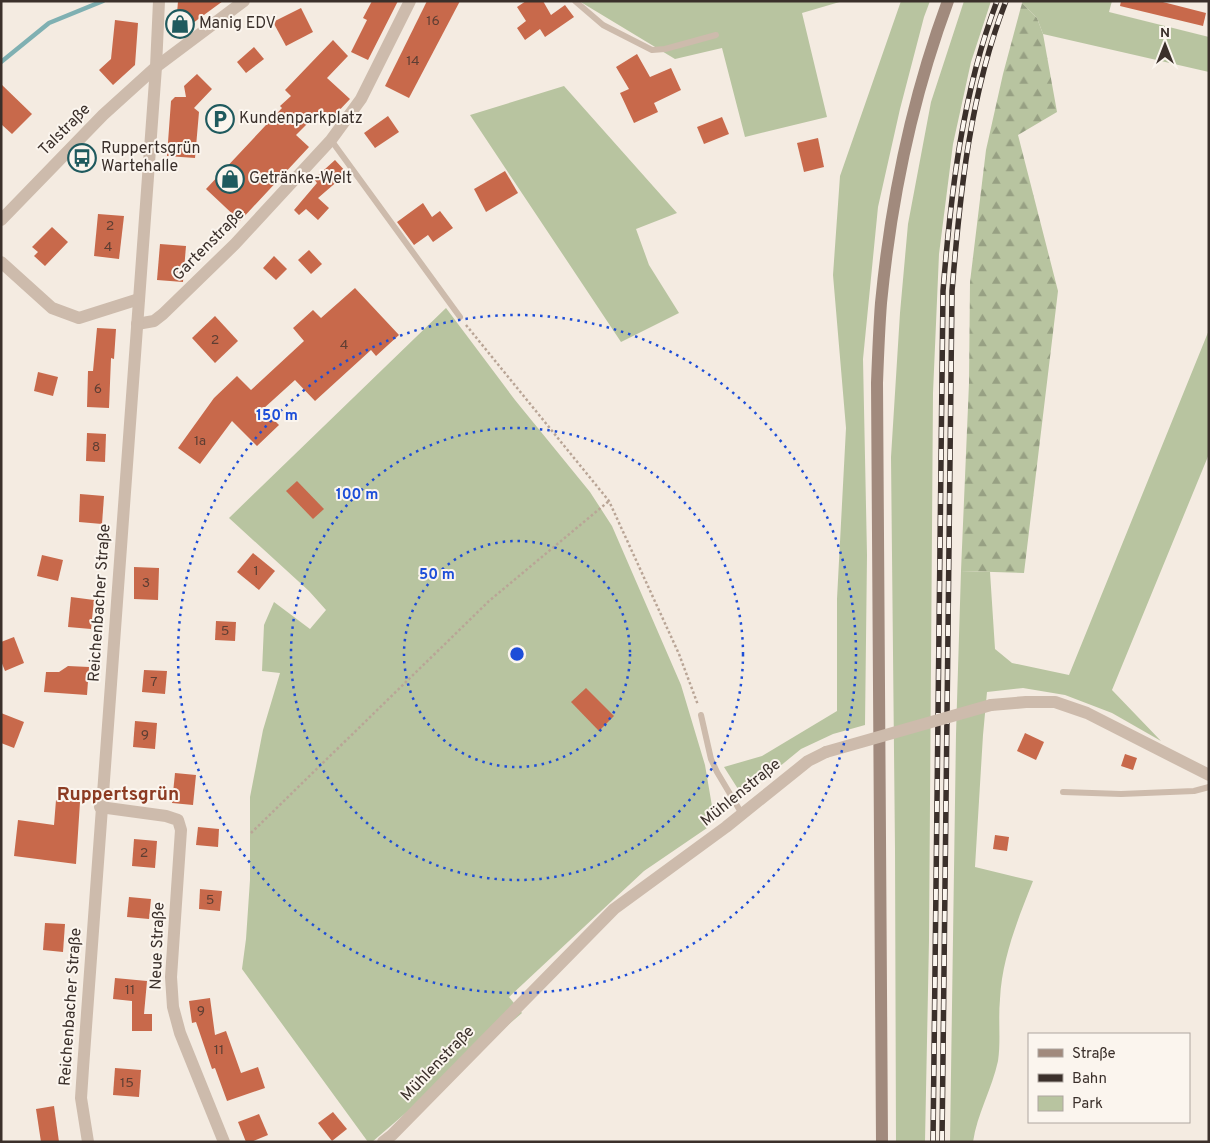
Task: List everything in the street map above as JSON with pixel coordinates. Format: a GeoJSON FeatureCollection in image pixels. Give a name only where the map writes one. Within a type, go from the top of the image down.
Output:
{"type":"FeatureCollection","features":[{"type":"Feature","properties":{"kind":"main road"},"geometry":{"type":"LineString","coordinates":[[882,1142],[877,383],[881,303],[891,220],[903,156],[921,83],[948,1]]}},
{"type":"Feature","properties":{"kind":"street","name":"Reichenbacher Straße"},"geometry":{"type":"LineString","coordinates":[[88,1142],[82,1113],[82,1084],[100,807],[156,67],[159,1]]}},
{"type":"Feature","properties":{"kind":"street","name":"Talstraße"},"geometry":{"type":"LineString","coordinates":[[1,220],[102,115],[156,67],[244,1]]}},
{"type":"Feature","properties":{"kind":"street","name":"Gartenstraße"},"geometry":{"type":"LineString","coordinates":[[137,324],[154,322],[163,314],[235,244],[330,140],[361,98],[410,1]]}},
{"type":"Feature","properties":{"kind":"street"},"geometry":{"type":"LineString","coordinates":[[1,262],[52,308],[80,318],[139,299]]}},
{"type":"Feature","properties":{"kind":"street","name":"Mühlenstraße"},"geometry":{"type":"LineString","coordinates":[[383,1142],[614,909],[742,814],[808,761],[826,752],[991,705],[1055,702],[1087,713],[1209,775]]}},
{"type":"Feature","properties":{"kind":"street","name":"Neue Straße"},"geometry":{"type":"LineString","coordinates":[[100,807],[166,816],[178,820],[181,830],[171,977],[173,1008],[180,1033],[224,1142]]}},
{"type":"Feature","properties":{"kind":"lane"},"geometry":{"type":"LineString","coordinates":[[575,1],[603,25],[652,50],[665,49],[716,35]]}},
{"type":"Feature","properties":{"kind":"lane"},"geometry":{"type":"LineString","coordinates":[[330,140],[460,318]]}},
{"type":"Feature","properties":{"kind":"lane"},"geometry":{"type":"LineString","coordinates":[[701,715],[714,766],[742,814]]}},
{"type":"Feature","properties":{"kind":"lane"},"geometry":{"type":"LineString","coordinates":[[1063,792],[1120,794],[1194,791],[1209,787]]}},
{"type":"Feature","properties":{"kind":"path"},"geometry":{"type":"LineString","coordinates":[[460,318],[608,501],[678,654],[701,715]]}},
{"type":"Feature","properties":{"kind":"path"},"geometry":{"type":"LineString","coordinates":[[251,833],[489,600],[608,501]]}},
{"type":"Feature","properties":{"kind":"green space"},"geometry":{"type":"Polygon","coordinates":[[[579,1],[843,1],[802,13],[827,117],[745,137],[722,48],[675,59],[579,1]]]}},
{"type":"Feature","properties":{"kind":"green space"},"geometry":{"type":"Polygon","coordinates":[[[901,1],[930,1],[900,109],[878,207],[863,359],[867,555],[865,725],[833,734],[801,749],[746,794],[738,789],[724,767],[762,756],[837,711],[837,599],[846,428],[833,275],[840,176],[901,1]]]}},
{"type":"Feature","properties":{"kind":"green space"},"geometry":{"type":"Polygon","coordinates":[[[964,1],[991,1],[971,62],[953,144],[939,254],[933,393],[929,940],[925,1142],[896,1142],[891,457],[900,313],[908,224],[931,102],[964,1]]]}},
{"type":"Feature","properties":{"kind":"green space"},"geometry":{"type":"Polygon","coordinates":[[[1023,1],[1112,1],[1109,12],[1209,37],[1209,72],[1043,34],[1037,18],[1022,3],[1023,1]]]}},
{"type":"Feature","properties":{"kind":"green space"},"geometry":{"type":"Polygon","coordinates":[[[1022,3],[1037,18],[1043,34],[1057,112],[1018,135],[1058,291],[1024,573],[961,571],[969,383],[970,282],[986,150],[1003,74],[1022,3]]]}},
{"type":"Feature","properties":{"kind":"green space"},"geometry":{"type":"Polygon","coordinates":[[[564,86],[677,213],[636,229],[649,265],[679,313],[621,342],[470,115],[564,86]]]}},
{"type":"Feature","properties":{"kind":"green space"},"geometry":{"type":"Polygon","coordinates":[[[446,308],[515,400],[590,492],[612,526],[681,685],[705,765],[713,812],[707,828],[644,871],[509,997],[522,1013],[372,1142],[368,1142],[242,969],[250,880],[250,797],[263,730],[280,673],[262,671],[264,625],[274,602],[310,629],[326,610],[309,591],[229,518],[446,308]]]}},
{"type":"Feature","properties":{"kind":"green space"},"geometry":{"type":"Polygon","coordinates":[[[1209,330],[1209,454],[1112,690],[1161,741],[1112,713],[1065,695],[1023,688],[987,692],[975,867],[1033,881],[1007,954],[999,1007],[998,1061],[973,1142],[950,1142],[956,734],[961,571],[990,572],[995,649],[1012,663],[1069,675],[1209,330]]]}},
{"type":"Feature","properties":{"kind":"building"},"geometry":{"type":"Polygon","coordinates":[[[178,1],[223,1],[193,23],[177,14],[178,1]]]}},
{"type":"Feature","properties":{"kind":"building"},"geometry":{"type":"Polygon","coordinates":[[[372,1],[398,1],[368,60],[351,52],[367,20],[363,18],[372,1]]]}},
{"type":"Feature","properties":{"kind":"building"},"geometry":{"type":"Polygon","coordinates":[[[427,1],[460,1],[409,98],[385,86],[427,1]]]}},
{"type":"Feature","properties":{"kind":"building"},"geometry":{"type":"Polygon","coordinates":[[[526,1],[543,1],[551,15],[565,5],[574,17],[545,37],[540,29],[525,40],[517,28],[526,21],[517,7],[526,1]]]}},
{"type":"Feature","properties":{"kind":"building"},"geometry":{"type":"Polygon","coordinates":[[[1121,1],[1159,1],[1206,13],[1203,26],[1120,6],[1121,1]]]}},
{"type":"Feature","properties":{"kind":"building"},"geometry":{"type":"Polygon","coordinates":[[[301,8],[313,32],[286,46],[273,22],[301,8]]]}},
{"type":"Feature","properties":{"kind":"building"},"geometry":{"type":"Polygon","coordinates":[[[115,20],[138,23],[135,65],[113,85],[99,70],[111,59],[115,20]]]}},
{"type":"Feature","properties":{"kind":"building"},"geometry":{"type":"Polygon","coordinates":[[[333,40],[348,56],[327,78],[350,99],[331,119],[321,110],[296,135],[309,147],[240,221],[206,189],[282,108],[280,106],[291,96],[285,90],[333,40]]]}},
{"type":"Feature","properties":{"kind":"building"},"geometry":{"type":"Polygon","coordinates":[[[254,47],[264,59],[246,73],[237,62],[254,47]]]}},
{"type":"Feature","properties":{"kind":"building"},"geometry":{"type":"Polygon","coordinates":[[[637,54],[650,77],[671,68],[681,90],[654,103],[658,112],[634,123],[620,93],[629,89],[616,67],[637,54]]]}},
{"type":"Feature","properties":{"kind":"building"},"geometry":{"type":"Polygon","coordinates":[[[197,74],[212,89],[194,108],[199,112],[195,158],[167,156],[171,101],[175,97],[186,97],[184,86],[197,74]]]}},
{"type":"Feature","properties":{"kind":"building"},"geometry":{"type":"Polygon","coordinates":[[[1,84],[32,114],[12,134],[1,124],[1,84]]]}},
{"type":"Feature","properties":{"kind":"building"},"geometry":{"type":"Polygon","coordinates":[[[388,116],[399,132],[375,148],[364,133],[388,116]]]}},
{"type":"Feature","properties":{"kind":"building"},"geometry":{"type":"Polygon","coordinates":[[[722,117],[729,134],[704,144],[697,127],[722,117]]]}},
{"type":"Feature","properties":{"kind":"building"},"geometry":{"type":"Polygon","coordinates":[[[818,138],[824,167],[804,172],[797,143],[818,138]]]}},
{"type":"Feature","properties":{"kind":"building"},"geometry":{"type":"Polygon","coordinates":[[[335,160],[347,173],[318,198],[329,208],[318,220],[306,209],[299,215],[294,210],[317,183],[314,179],[335,160]]]}},
{"type":"Feature","properties":{"kind":"building"},"geometry":{"type":"Polygon","coordinates":[[[505,171],[518,193],[486,212],[474,189],[505,171]]]}},
{"type":"Feature","properties":{"kind":"building"},"geometry":{"type":"Polygon","coordinates":[[[423,203],[432,217],[440,211],[453,228],[433,242],[428,235],[414,245],[397,222],[423,203]]]}},
{"type":"Feature","properties":{"kind":"building"},"geometry":{"type":"Polygon","coordinates":[[[98,214],[124,216],[119,259],[94,256],[98,214]]]}},
{"type":"Feature","properties":{"kind":"building"},"geometry":{"type":"Polygon","coordinates":[[[52,227],[68,242],[45,266],[34,256],[38,252],[32,247],[52,227]]]}},
{"type":"Feature","properties":{"kind":"building"},"geometry":{"type":"Polygon","coordinates":[[[160,244],[186,246],[183,282],[157,280],[160,244]]]}},
{"type":"Feature","properties":{"kind":"building"},"geometry":{"type":"Polygon","coordinates":[[[309,250],[322,264],[311,274],[298,260],[309,250]]]}},
{"type":"Feature","properties":{"kind":"building"},"geometry":{"type":"Polygon","coordinates":[[[274,256],[287,269],[276,280],[263,268],[274,256]]]}},
{"type":"Feature","properties":{"kind":"building"},"geometry":{"type":"Polygon","coordinates":[[[355,288],[399,335],[376,356],[371,350],[315,401],[295,380],[263,409],[279,425],[257,446],[232,421],[200,464],[178,448],[214,398],[237,376],[251,390],[304,341],[293,328],[313,310],[321,318],[355,288]]]}},
{"type":"Feature","properties":{"kind":"building"},"geometry":{"type":"Polygon","coordinates":[[[215,316],[238,341],[215,363],[192,338],[215,316]]]}},
{"type":"Feature","properties":{"kind":"building"},"geometry":{"type":"Polygon","coordinates":[[[97,328],[116,329],[114,359],[111,358],[109,408],[87,407],[88,371],[93,371],[97,328]]]}},
{"type":"Feature","properties":{"kind":"building"},"geometry":{"type":"Polygon","coordinates":[[[38,372],[58,377],[53,396],[34,391],[38,372]]]}},
{"type":"Feature","properties":{"kind":"building"},"geometry":{"type":"Polygon","coordinates":[[[87,433],[106,434],[105,462],[86,461],[87,433]]]}},
{"type":"Feature","properties":{"kind":"building"},"geometry":{"type":"Polygon","coordinates":[[[297,481],[324,509],[313,519],[286,491],[297,481]]]}},
{"type":"Feature","properties":{"kind":"building"},"geometry":{"type":"Polygon","coordinates":[[[80,494],[104,496],[102,524],[79,522],[80,494]]]}},
{"type":"Feature","properties":{"kind":"building"},"geometry":{"type":"Polygon","coordinates":[[[253,553],[275,571],[259,590],[237,572],[253,553]]]}},
{"type":"Feature","properties":{"kind":"building"},"geometry":{"type":"Polygon","coordinates":[[[42,555],[63,560],[58,581],[37,576],[42,555]]]}},
{"type":"Feature","properties":{"kind":"building"},"geometry":{"type":"Polygon","coordinates":[[[134,567],[159,568],[158,600],[134,599],[134,567]]]}},
{"type":"Feature","properties":{"kind":"building"},"geometry":{"type":"Polygon","coordinates":[[[71,597],[94,600],[91,629],[68,627],[71,597]]]}},
{"type":"Feature","properties":{"kind":"building"},"geometry":{"type":"Polygon","coordinates":[[[216,621],[236,622],[235,641],[215,640],[216,621]]]}},
{"type":"Feature","properties":{"kind":"building"},"geometry":{"type":"Polygon","coordinates":[[[14,637],[24,663],[5,671],[1,661],[1,642],[14,637]]]}},
{"type":"Feature","properties":{"kind":"building"},"geometry":{"type":"Polygon","coordinates":[[[68,666],[89,667],[87,695],[44,692],[46,672],[59,672],[68,666]]]}},
{"type":"Feature","properties":{"kind":"building"},"geometry":{"type":"Polygon","coordinates":[[[144,670],[167,671],[165,694],[142,692],[144,670]]]}},
{"type":"Feature","properties":{"kind":"building"},"geometry":{"type":"Polygon","coordinates":[[[586,688],[614,716],[599,731],[571,702],[586,688]]]}},
{"type":"Feature","properties":{"kind":"building"},"geometry":{"type":"Polygon","coordinates":[[[1,713],[24,722],[14,748],[1,743],[1,713]]]}},
{"type":"Feature","properties":{"kind":"building"},"geometry":{"type":"Polygon","coordinates":[[[135,721],[157,723],[155,749],[133,747],[135,721]]]}},
{"type":"Feature","properties":{"kind":"building"},"geometry":{"type":"Polygon","coordinates":[[[1025,733],[1044,742],[1036,760],[1017,751],[1025,733]]]}},
{"type":"Feature","properties":{"kind":"building"},"geometry":{"type":"Polygon","coordinates":[[[1125,754],[1137,758],[1133,770],[1121,766],[1125,754]]]}},
{"type":"Feature","properties":{"kind":"building"},"geometry":{"type":"Polygon","coordinates":[[[175,773],[196,775],[193,805],[172,803],[175,773]]]}},
{"type":"Feature","properties":{"kind":"building"},"geometry":{"type":"Polygon","coordinates":[[[56,800],[80,802],[76,864],[14,856],[18,820],[54,825],[56,800]]]}},
{"type":"Feature","properties":{"kind":"building"},"geometry":{"type":"Polygon","coordinates":[[[198,827],[219,829],[218,847],[196,845],[198,827]]]}},
{"type":"Feature","properties":{"kind":"building"},"geometry":{"type":"Polygon","coordinates":[[[995,835],[1009,837],[1007,851],[993,849],[995,835]]]}},
{"type":"Feature","properties":{"kind":"building"},"geometry":{"type":"Polygon","coordinates":[[[134,839],[157,841],[155,868],[132,866],[134,839]]]}},
{"type":"Feature","properties":{"kind":"building"},"geometry":{"type":"Polygon","coordinates":[[[200,889],[222,891],[220,911],[199,909],[200,889]]]}},
{"type":"Feature","properties":{"kind":"building"},"geometry":{"type":"Polygon","coordinates":[[[129,897],[151,899],[149,919],[127,917],[129,897]]]}},
{"type":"Feature","properties":{"kind":"building"},"geometry":{"type":"Polygon","coordinates":[[[45,923],[65,924],[63,952],[43,950],[45,923]]]}},
{"type":"Feature","properties":{"kind":"building"},"geometry":{"type":"Polygon","coordinates":[[[115,978],[147,981],[144,1014],[152,1014],[152,1031],[132,1031],[132,1001],[113,999],[115,978]]]}},
{"type":"Feature","properties":{"kind":"building"},"geometry":{"type":"Polygon","coordinates":[[[210,998],[215,1035],[226,1031],[241,1073],[258,1067],[265,1088],[227,1101],[215,1068],[212,1069],[196,1022],[192,1023],[189,1001],[210,998]]]}},
{"type":"Feature","properties":{"kind":"building"},"geometry":{"type":"Polygon","coordinates":[[[115,1068],[141,1070],[139,1097],[113,1095],[115,1068]]]}},
{"type":"Feature","properties":{"kind":"building"},"geometry":{"type":"Polygon","coordinates":[[[54,1106],[59,1142],[41,1142],[36,1109],[54,1106]]]}},
{"type":"Feature","properties":{"kind":"building"},"geometry":{"type":"Polygon","coordinates":[[[333,1112],[347,1129],[332,1141],[318,1123],[333,1112]]]}},
{"type":"Feature","properties":{"kind":"building"},"geometry":{"type":"Polygon","coordinates":[[[259,1114],[268,1135],[251,1142],[246,1142],[238,1122],[259,1114]]]}},
{"type":"Feature","properties":{"kind":"waterway"},"geometry":{"type":"LineString","coordinates":[[1,62],[49,23],[103,1]]}},
{"type":"Feature","properties":{"kind":"railway"},"geometry":{"type":"LineString","coordinates":[[933,1142],[943,291],[954,180],[960,144],[975,72],[997,1]]}},
{"type":"Feature","properties":{"kind":"railway"},"geometry":{"type":"LineString","coordinates":[[942,1142],[952,291],[963,180],[975,107],[994,36],[1006,1]]}},
{"type":"Feature","properties":{"kind":"place","name":"Manig EDV"},"geometry":{"type":"Point","coordinates":[180,24]}},
{"type":"Feature","properties":{"kind":"place","name":"Kundenparkplatz"},"geometry":{"type":"Point","coordinates":[220,119]}},
{"type":"Feature","properties":{"kind":"place","name":"Ruppertsgrün Wartehalle"},"geometry":{"type":"Point","coordinates":[82,158]}},
{"type":"Feature","properties":{"kind":"place","name":"Getränke-Welt"},"geometry":{"type":"Point","coordinates":[230,179]}},
{"type":"Feature","properties":{"kind":"district","name":"Ruppertsgrün"},"geometry":{"type":"Point","coordinates":[118,795]}}]}
